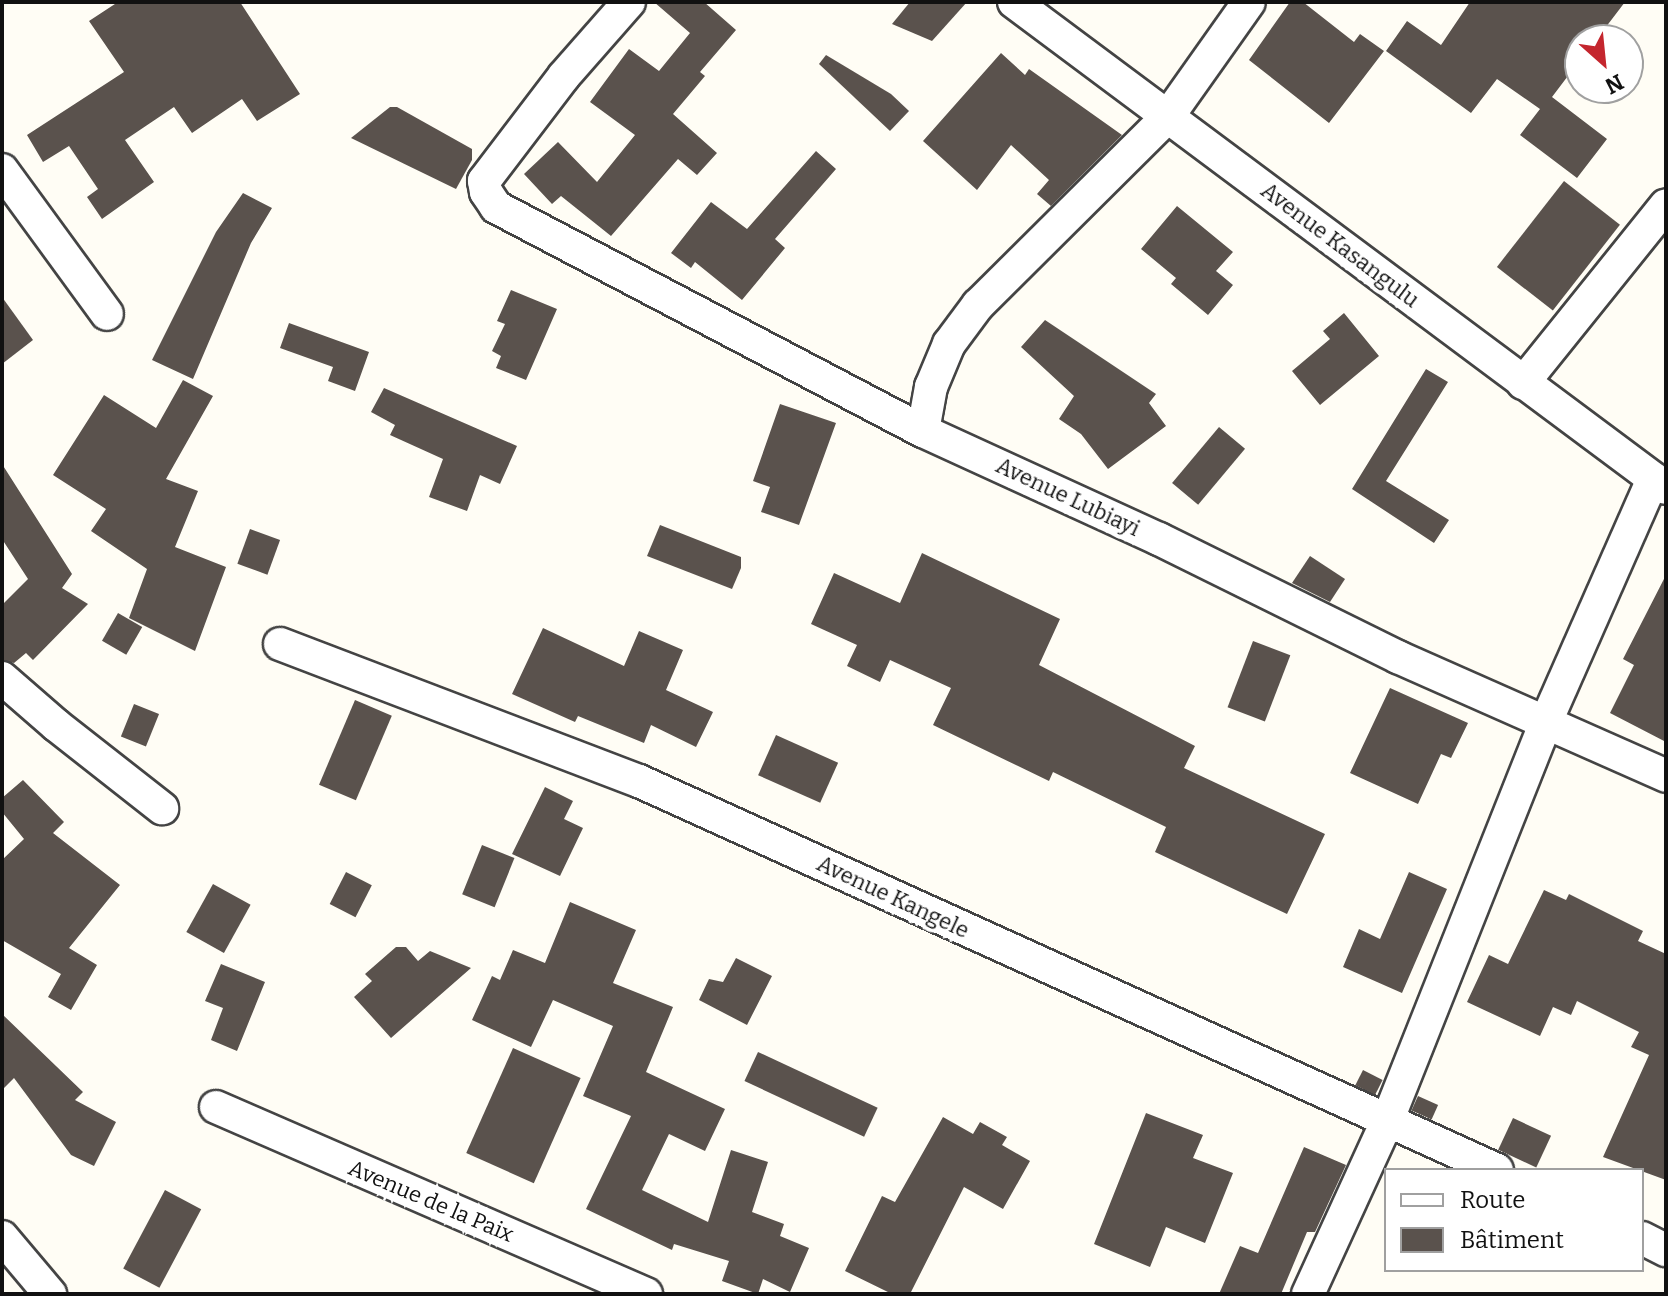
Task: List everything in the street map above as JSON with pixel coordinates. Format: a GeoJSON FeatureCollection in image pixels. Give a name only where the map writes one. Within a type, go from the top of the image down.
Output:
{"type":"FeatureCollection","features":[{"type":"Feature","properties":{"kind":"street","name":"Avenue Lubiayi"},"geometry":{"type":"LineString","coordinates":[[629,2],[564,76],[484,181],[486,192],[496,207],[923,431],[1159,539],[1398,657],[1666,776]]}},
{"type":"Feature","properties":{"kind":"street","name":"Avenue Kasangulu"},"geometry":{"type":"LineString","coordinates":[[1014,2],[1659,484]]}},
{"type":"Feature","properties":{"kind":"street"},"geometry":{"type":"LineString","coordinates":[[923,431],[931,387],[949,344],[978,305],[1169,115],[1249,2]]}},
{"type":"Feature","properties":{"kind":"street"},"geometry":{"type":"LineString","coordinates":[[2,170],[107,314]]}},
{"type":"Feature","properties":{"kind":"street"},"geometry":{"type":"LineString","coordinates":[[1523,383],[1666,205]]}},
{"type":"Feature","properties":{"kind":"street"},"geometry":{"type":"LineString","coordinates":[[1308,1294],[1388,1119],[1545,724],[1659,484]]}},
{"type":"Feature","properties":{"kind":"street","name":"Avenue Kangele"},"geometry":{"type":"LineString","coordinates":[[280,644],[639,781],[1493,1168]]}},
{"type":"Feature","properties":{"kind":"street"},"geometry":{"type":"LineString","coordinates":[[2,678],[56,725],[162,808]]}},
{"type":"Feature","properties":{"kind":"street","name":"Avenue de la Paix"},"geometry":{"type":"LineString","coordinates":[[216,1107],[646,1294]]}},
{"type":"Feature","properties":{"kind":"street"},"geometry":{"type":"LineString","coordinates":[[2,1237],[50,1294]]}},
{"type":"Feature","properties":{"kind":"street"},"geometry":{"type":"LineString","coordinates":[[1644,1239],[1666,1250]]}},
{"type":"Feature","properties":{"kind":"building"},"geometry":{"type":"Polygon","coordinates":[[[118,2],[240,2],[300,94],[257,121],[242,99],[192,133],[174,107],[125,140],[154,182],[102,219],[87,197],[98,189],[69,146],[43,162],[27,135],[124,72],[89,21],[118,2]]]}},
{"type":"Feature","properties":{"kind":"building"},"geometry":{"type":"Polygon","coordinates":[[[654,2],[704,2],[736,30],[700,72],[705,76],[673,114],[717,153],[697,175],[678,159],[611,236],[561,196],[552,204],[524,174],[558,142],[597,182],[635,135],[590,102],[629,49],[659,71],[690,33],[654,2]]]}},
{"type":"Feature","properties":{"kind":"building"},"geometry":{"type":"Polygon","coordinates":[[[910,2],[967,2],[932,41],[892,24],[910,2]]]}},
{"type":"Feature","properties":{"kind":"building"},"geometry":{"type":"Polygon","coordinates":[[[1290,2],[1303,2],[1354,42],[1360,34],[1384,51],[1329,123],[1249,60],[1290,2]]]}},
{"type":"Feature","properties":{"kind":"building"},"geometry":{"type":"Polygon","coordinates":[[[1470,2],[1625,2],[1608,24],[1564,24],[1564,81],[1552,97],[1607,139],[1577,178],[1520,135],[1540,109],[1497,79],[1471,113],[1386,51],[1407,21],[1441,45],[1470,2]]]}},
{"type":"Feature","properties":{"kind":"building"},"geometry":{"type":"Polygon","coordinates":[[[1001,53],[1025,75],[1029,69],[1122,135],[1051,206],[1037,194],[1049,180],[1011,145],[977,190],[923,141],[1001,53]]]}},
{"type":"Feature","properties":{"kind":"building"},"geometry":{"type":"Polygon","coordinates":[[[826,55],[891,94],[909,111],[890,131],[819,64],[826,55]]]}},
{"type":"Feature","properties":{"kind":"building"},"geometry":{"type":"Polygon","coordinates":[[[390,107],[397,107],[472,149],[472,160],[456,189],[351,138],[390,107]]]}},
{"type":"Feature","properties":{"kind":"building"},"geometry":{"type":"Polygon","coordinates":[[[816,151],[836,169],[775,239],[785,248],[742,300],[695,262],[691,268],[671,253],[711,202],[747,229],[816,151]]]}},
{"type":"Feature","properties":{"kind":"building"},"geometry":{"type":"Polygon","coordinates":[[[1564,181],[1620,225],[1553,311],[1497,267],[1564,181]]]}},
{"type":"Feature","properties":{"kind":"building"},"geometry":{"type":"Polygon","coordinates":[[[243,193],[272,208],[251,243],[193,379],[152,360],[216,232],[243,193]]]}},
{"type":"Feature","properties":{"kind":"building"},"geometry":{"type":"Polygon","coordinates":[[[1177,206],[1233,252],[1216,271],[1233,285],[1208,315],[1171,284],[1176,278],[1141,249],[1177,206]]]}},
{"type":"Feature","properties":{"kind":"building"},"geometry":{"type":"Polygon","coordinates":[[[511,290],[557,309],[526,380],[496,368],[501,356],[492,351],[505,324],[497,321],[511,290]]]}},
{"type":"Feature","properties":{"kind":"building"},"geometry":{"type":"Polygon","coordinates":[[[2,297],[33,340],[2,364],[2,297]]]}},
{"type":"Feature","properties":{"kind":"building"},"geometry":{"type":"Polygon","coordinates":[[[1344,313],[1379,356],[1320,405],[1292,371],[1330,339],[1323,331],[1344,313]]]}},
{"type":"Feature","properties":{"kind":"building"},"geometry":{"type":"Polygon","coordinates":[[[1045,320],[1156,394],[1149,403],[1166,426],[1108,469],[1081,434],[1059,419],[1074,396],[1021,347],[1045,320]]]}},
{"type":"Feature","properties":{"kind":"building"},"geometry":{"type":"Polygon","coordinates":[[[289,323],[369,352],[355,391],[328,381],[333,367],[280,348],[289,323]]]}},
{"type":"Feature","properties":{"kind":"building"},"geometry":{"type":"Polygon","coordinates":[[[1426,369],[1448,382],[1386,481],[1449,520],[1434,543],[1352,489],[1426,369]]]}},
{"type":"Feature","properties":{"kind":"building"},"geometry":{"type":"Polygon","coordinates":[[[183,380],[213,396],[166,479],[198,491],[175,547],[226,567],[195,651],[129,618],[147,569],[91,531],[106,509],[53,475],[104,395],[156,428],[183,380]]]}},
{"type":"Feature","properties":{"kind":"building"},"geometry":{"type":"Polygon","coordinates":[[[384,388],[517,446],[500,484],[480,475],[467,511],[429,497],[443,459],[390,435],[395,425],[371,412],[384,388]]]}},
{"type":"Feature","properties":{"kind":"building"},"geometry":{"type":"Polygon","coordinates":[[[780,404],[836,423],[799,525],[761,512],[770,487],[753,481],[780,404]]]}},
{"type":"Feature","properties":{"kind":"building"},"geometry":{"type":"Polygon","coordinates":[[[1219,427],[1245,449],[1198,505],[1172,483],[1219,427]]]}},
{"type":"Feature","properties":{"kind":"building"},"geometry":{"type":"Polygon","coordinates":[[[2,464],[72,574],[62,588],[88,604],[33,660],[26,653],[14,663],[2,660],[2,605],[28,579],[2,539],[2,464]]]}},
{"type":"Feature","properties":{"kind":"building"},"geometry":{"type":"Polygon","coordinates":[[[660,525],[741,557],[741,568],[732,589],[647,556],[660,525]]]}},
{"type":"Feature","properties":{"kind":"building"},"geometry":{"type":"Polygon","coordinates":[[[250,529],[280,540],[267,575],[237,564],[250,529]]]}},
{"type":"Feature","properties":{"kind":"building"},"geometry":{"type":"Polygon","coordinates":[[[922,553],[1060,619],[1039,665],[1195,746],[1184,768],[1325,834],[1287,914],[1155,852],[1166,827],[1053,772],[1049,781],[933,725],[951,688],[890,660],[880,682],[847,666],[857,645],[811,624],[834,573],[900,603],[922,553]]]}},
{"type":"Feature","properties":{"kind":"building"},"geometry":{"type":"Polygon","coordinates":[[[1310,556],[1345,579],[1330,602],[1292,583],[1310,556]]]}},
{"type":"Feature","properties":{"kind":"building"},"geometry":{"type":"Polygon","coordinates":[[[1666,575],[1666,742],[1610,713],[1634,665],[1623,659],[1666,575]]]}},
{"type":"Feature","properties":{"kind":"building"},"geometry":{"type":"Polygon","coordinates":[[[118,613],[142,627],[126,655],[102,641],[118,613]]]}},
{"type":"Feature","properties":{"kind":"building"},"geometry":{"type":"Polygon","coordinates":[[[543,628],[624,666],[639,631],[683,650],[666,690],[713,712],[696,747],[651,725],[644,743],[578,716],[575,722],[512,694],[543,628]]]}},
{"type":"Feature","properties":{"kind":"building"},"geometry":{"type":"Polygon","coordinates":[[[1253,641],[1290,655],[1265,722],[1228,707],[1253,641]]]}},
{"type":"Feature","properties":{"kind":"building"},"geometry":{"type":"Polygon","coordinates":[[[1390,688],[1468,723],[1451,758],[1441,754],[1418,804],[1350,773],[1390,688]]]}},
{"type":"Feature","properties":{"kind":"building"},"geometry":{"type":"Polygon","coordinates":[[[355,700],[392,716],[356,800],[319,785],[355,700]]]}},
{"type":"Feature","properties":{"kind":"building"},"geometry":{"type":"Polygon","coordinates":[[[134,704],[159,714],[146,747],[121,736],[134,704]]]}},
{"type":"Feature","properties":{"kind":"building"},"geometry":{"type":"Polygon","coordinates":[[[776,735],[838,763],[820,803],[758,775],[776,735]]]}},
{"type":"Feature","properties":{"kind":"building"},"geometry":{"type":"Polygon","coordinates":[[[23,780],[64,822],[53,833],[120,885],[69,948],[97,965],[71,1010],[48,997],[61,974],[2,940],[2,860],[24,839],[2,812],[2,798],[23,780]]]}},
{"type":"Feature","properties":{"kind":"building"},"geometry":{"type":"Polygon","coordinates":[[[545,787],[573,801],[564,819],[583,828],[560,876],[512,854],[545,787]]]}},
{"type":"Feature","properties":{"kind":"building"},"geometry":{"type":"Polygon","coordinates":[[[482,845],[514,858],[495,907],[462,894],[482,845]]]}},
{"type":"Feature","properties":{"kind":"building"},"geometry":{"type":"Polygon","coordinates":[[[346,872],[372,885],[355,917],[330,904],[346,872]]]}},
{"type":"Feature","properties":{"kind":"building"},"geometry":{"type":"Polygon","coordinates":[[[1409,872],[1447,889],[1402,993],[1343,967],[1359,929],[1380,939],[1409,872]]]}},
{"type":"Feature","properties":{"kind":"building"},"geometry":{"type":"Polygon","coordinates":[[[213,884],[251,905],[224,953],[186,932],[213,884]]]}},
{"type":"Feature","properties":{"kind":"building"},"geometry":{"type":"Polygon","coordinates":[[[1544,890],[1566,900],[1569,894],[1643,931],[1638,941],[1666,954],[1666,1180],[1644,1172],[1644,1168],[1633,1168],[1603,1157],[1649,1055],[1631,1047],[1639,1032],[1577,1001],[1571,1015],[1553,1007],[1540,1036],[1467,1002],[1489,955],[1508,964],[1544,890]]]}},
{"type":"Feature","properties":{"kind":"building"},"geometry":{"type":"Polygon","coordinates":[[[570,902],[636,930],[613,983],[673,1007],[646,1072],[725,1109],[705,1151],[669,1134],[642,1190],[708,1222],[731,1150],[768,1162],[752,1212],[784,1224],[780,1236],[809,1248],[790,1292],[763,1279],[758,1294],[722,1281],[729,1261],[674,1244],[672,1250],[586,1209],[631,1116],[583,1096],[613,1026],[553,1000],[531,1047],[472,1020],[492,976],[500,980],[513,950],[545,963],[570,902]]]}},
{"type":"Feature","properties":{"kind":"building"},"geometry":{"type":"Polygon","coordinates":[[[396,947],[406,947],[418,961],[430,951],[471,968],[391,1038],[354,997],[372,981],[365,974],[396,947]]]}},
{"type":"Feature","properties":{"kind":"building"},"geometry":{"type":"Polygon","coordinates":[[[736,958],[772,976],[747,1025],[699,1000],[709,979],[723,982],[736,958]]]}},
{"type":"Feature","properties":{"kind":"building"},"geometry":{"type":"Polygon","coordinates":[[[221,964],[265,982],[237,1051],[211,1040],[223,1008],[205,1001],[221,964]]]}},
{"type":"Feature","properties":{"kind":"building"},"geometry":{"type":"Polygon","coordinates":[[[2,1014],[83,1092],[75,1100],[116,1122],[94,1166],[71,1155],[14,1078],[2,1090],[2,1014]]]}},
{"type":"Feature","properties":{"kind":"building"},"geometry":{"type":"Polygon","coordinates":[[[513,1048],[581,1078],[534,1183],[466,1153],[513,1048]]]}},
{"type":"Feature","properties":{"kind":"building"},"geometry":{"type":"Polygon","coordinates":[[[758,1052],[878,1108],[864,1137],[744,1081],[758,1052]]]}},
{"type":"Feature","properties":{"kind":"building"},"geometry":{"type":"Polygon","coordinates":[[[1363,1070],[1383,1080],[1375,1095],[1355,1085],[1363,1070]]]}},
{"type":"Feature","properties":{"kind":"building"},"geometry":{"type":"Polygon","coordinates":[[[1418,1096],[1438,1105],[1432,1120],[1411,1111],[1418,1096]]]}},
{"type":"Feature","properties":{"kind":"building"},"geometry":{"type":"Polygon","coordinates":[[[1146,1113],[1203,1135],[1193,1158],[1233,1173],[1205,1243],[1166,1227],[1150,1267],[1094,1244],[1146,1113]]]}},
{"type":"Feature","properties":{"kind":"building"},"geometry":{"type":"Polygon","coordinates":[[[943,1117],[973,1134],[980,1122],[1007,1137],[1002,1145],[1030,1161],[1003,1209],[964,1187],[910,1294],[892,1294],[845,1271],[882,1196],[895,1202],[943,1117]]]}},
{"type":"Feature","properties":{"kind":"building"},"geometry":{"type":"Polygon","coordinates":[[[1513,1118],[1551,1136],[1536,1167],[1498,1150],[1513,1118]]]}},
{"type":"Feature","properties":{"kind":"building"},"geometry":{"type":"Polygon","coordinates":[[[1304,1147],[1346,1165],[1315,1232],[1307,1232],[1281,1294],[1219,1294],[1240,1246],[1258,1253],[1304,1147]]]}},
{"type":"Feature","properties":{"kind":"building"},"geometry":{"type":"Polygon","coordinates":[[[165,1190],[201,1209],[159,1288],[123,1269],[165,1190]]]}}]}
